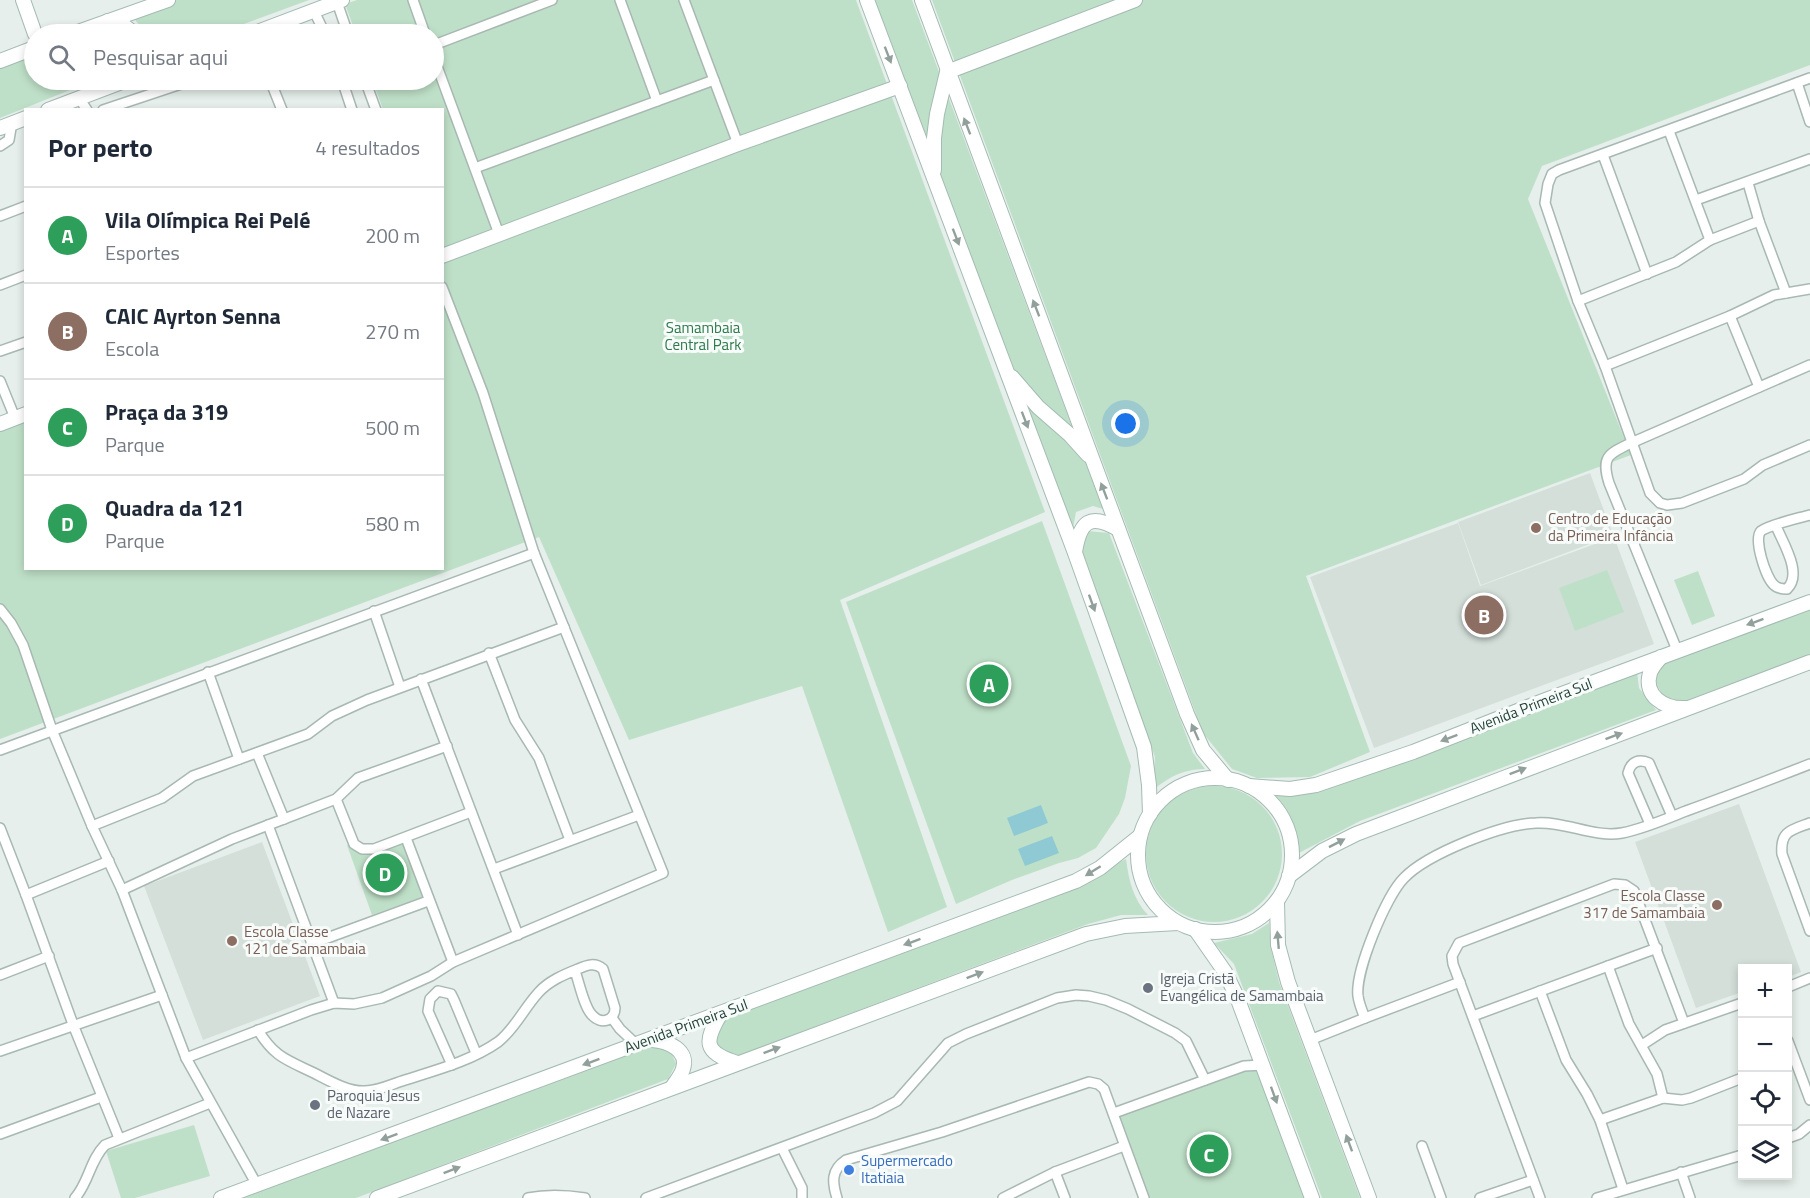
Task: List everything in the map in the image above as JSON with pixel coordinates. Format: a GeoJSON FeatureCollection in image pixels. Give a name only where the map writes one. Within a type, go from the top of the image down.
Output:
{"type":"FeatureCollection","features":[{"type":"Feature","properties":{"kind":"main road"},"geometry":{"type":"LineString","coordinates":[[24,0],[32,24]]}},
{"type":"Feature","properties":{"kind":"main road"},"geometry":{"type":"LineString","coordinates":[[100,24],[168,0]]}},
{"type":"Feature","properties":{"kind":"main road"},"geometry":{"type":"LineString","coordinates":[[867,0],[1075,553],[1144,747],[1150,814]]}},
{"type":"Feature","properties":{"kind":"main road"},"geometry":{"type":"LineString","coordinates":[[922,0],[1186,714],[1203,750],[1228,780]]}},
{"type":"Feature","properties":{"kind":"main road"},"geometry":{"type":"LineString","coordinates":[[947,72],[1135,0]]}},
{"type":"Feature","properties":{"kind":"main road"},"geometry":{"type":"LineString","coordinates":[[278,24],[339,1]]}},
{"type":"Feature","properties":{"kind":"main road"},"geometry":{"type":"LineString","coordinates":[[108,21],[122,24]]}},
{"type":"Feature","properties":{"kind":"main road"},"geometry":{"type":"LineString","coordinates":[[0,61],[24,52]]}},
{"type":"Feature","properties":{"kind":"main road"},"geometry":{"type":"LineString","coordinates":[[933,176],[937,114],[947,72]]}},
{"type":"Feature","properties":{"kind":"main road"},"geometry":{"type":"LineString","coordinates":[[444,255],[738,144],[900,86]]}},
{"type":"Feature","properties":{"kind":"main road"},"geometry":{"type":"LineString","coordinates":[[53,108],[100,90]]}},
{"type":"Feature","properties":{"kind":"main road"},"geometry":{"type":"LineString","coordinates":[[5,126],[24,119]]}},
{"type":"Feature","properties":{"kind":"main road"},"geometry":{"type":"LineString","coordinates":[[1006,369],[1038,407],[1070,435],[1093,462]]}},
{"type":"Feature","properties":{"kind":"main road"},"geometry":{"type":"LineString","coordinates":[[0,424],[20,416]]}},
{"type":"Feature","properties":{"kind":"main road"},"geometry":{"type":"LineString","coordinates":[[1075,553],[1077,536],[1082,526],[1089,521],[1104,521],[1118,529]]}},
{"type":"Feature","properties":{"kind":"main road","name":"Avenida Primeira Sul"},"geometry":{"type":"LineString","coordinates":[[1249,786],[1290,789],[1316,785],[1413,752],[1677,650],[1810,602]]}},
{"type":"Feature","properties":{"kind":"main road"},"geometry":{"type":"LineString","coordinates":[[1661,657],[1649,676],[1650,688],[1654,696],[1672,709],[1690,708]]}},
{"type":"Feature","properties":{"kind":"main road"},"geometry":{"type":"LineString","coordinates":[[1289,876],[1322,851],[1356,834],[1810,662]]}},
{"type":"Feature","properties":{"kind":"main road"},"geometry":{"type":"LineString","coordinates":[[1204,779],[1228,780],[1249,786],[1265,797],[1278,811],[1288,832],[1292,854],[1289,876],[1276,902],[1260,918],[1240,928],[1217,932],[1195,929],[1178,923],[1155,904],[1141,877],[1138,857],[1140,836],[1150,814],[1164,798],[1181,786],[1204,779]]}},
{"type":"Feature","properties":{"kind":"main road","name":"Avenida Primeira Sul"},"geometry":{"type":"LineString","coordinates":[[221,1198],[1076,881],[1100,868],[1140,836]]}},
{"type":"Feature","properties":{"kind":"main road"},"geometry":{"type":"LineString","coordinates":[[1276,902],[1278,945],[1287,982],[1369,1198]]}},
{"type":"Feature","properties":{"kind":"main road"},"geometry":{"type":"LineString","coordinates":[[377,1198],[1086,934],[1125,926],[1178,923]]}},
{"type":"Feature","properties":{"kind":"main road"},"geometry":{"type":"LineString","coordinates":[[1195,929],[1225,972],[1250,1028],[1312,1198]]}},
{"type":"Feature","properties":{"kind":"main road"},"geometry":{"type":"LineString","coordinates":[[721,1013],[711,1032],[711,1048],[718,1057],[737,1063]]}},
{"type":"Feature","properties":{"kind":"main road"},"geometry":{"type":"LineString","coordinates":[[643,1042],[666,1041],[679,1050],[684,1068],[673,1086]]}},
{"type":"Feature","properties":{"kind":"street"},"geometry":{"type":"LineString","coordinates":[[412,0],[421,24]]}},
{"type":"Feature","properties":{"kind":"street"},"geometry":{"type":"LineString","coordinates":[[444,41],[552,0]]}},
{"type":"Feature","properties":{"kind":"street"},"geometry":{"type":"LineString","coordinates":[[620,0],[657,101]]}},
{"type":"Feature","properties":{"kind":"street"},"geometry":{"type":"LineString","coordinates":[[684,0],[738,144]]}},
{"type":"Feature","properties":{"kind":"street"},"geometry":{"type":"LineString","coordinates":[[339,1],[345,24]]}},
{"type":"Feature","properties":{"kind":"street"},"geometry":{"type":"LineString","coordinates":[[314,10],[320,24]]}},
{"type":"Feature","properties":{"kind":"street"},"geometry":{"type":"LineString","coordinates":[[1810,78],[1552,174],[1546,190],[1545,203],[1578,301],[1605,366],[1650,493],[1660,503],[1667,506],[1682,503],[1744,479],[1763,465],[1810,445]]}},
{"type":"Feature","properties":{"kind":"street"},"geometry":{"type":"LineString","coordinates":[[475,168],[714,80]]}},
{"type":"Feature","properties":{"kind":"street"},"geometry":{"type":"LineString","coordinates":[[1797,83],[1810,122]]}},
{"type":"Feature","properties":{"kind":"street"},"geometry":{"type":"LineString","coordinates":[[444,85],[499,234]]}},
{"type":"Feature","properties":{"kind":"street"},"geometry":{"type":"LineString","coordinates":[[110,108],[163,90]]}},
{"type":"Feature","properties":{"kind":"street"},"geometry":{"type":"LineString","coordinates":[[274,90],[281,108]]}},
{"type":"Feature","properties":{"kind":"street"},"geometry":{"type":"LineString","coordinates":[[345,90],[351,108]]}},
{"type":"Feature","properties":{"kind":"street"},"geometry":{"type":"LineString","coordinates":[[369,90],[375,108]]}},
{"type":"Feature","properties":{"kind":"street"},"geometry":{"type":"LineString","coordinates":[[79,98],[86,108]]}},
{"type":"Feature","properties":{"kind":"street"},"geometry":{"type":"LineString","coordinates":[[0,146],[9,140],[11,128],[5,126]]}},
{"type":"Feature","properties":{"kind":"street"},"geometry":{"type":"LineString","coordinates":[[1669,131],[1710,240]]}},
{"type":"Feature","properties":{"kind":"street"},"geometry":{"type":"LineString","coordinates":[[1603,155],[1647,274]]}},
{"type":"Feature","properties":{"kind":"street"},"geometry":{"type":"LineString","coordinates":[[1696,200],[1810,159]]}},
{"type":"Feature","properties":{"kind":"street"},"geometry":{"type":"LineString","coordinates":[[1748,183],[1786,292]]}},
{"type":"Feature","properties":{"kind":"street"},"geometry":{"type":"LineString","coordinates":[[0,216],[24,207]]}},
{"type":"Feature","properties":{"kind":"street"},"geometry":{"type":"LineString","coordinates":[[1578,301],[1676,262],[1710,240],[1760,221]]}},
{"type":"Feature","properties":{"kind":"street"},"geometry":{"type":"LineString","coordinates":[[0,285],[24,276]]}},
{"type":"Feature","properties":{"kind":"street"},"geometry":{"type":"LineString","coordinates":[[1605,366],[1730,316],[1756,302],[1786,292],[1810,289]]}},
{"type":"Feature","properties":{"kind":"street"},"geometry":{"type":"LineString","coordinates":[[186,1058],[334,1003],[354,1004],[382,998],[431,976],[453,962],[663,873],[534,553],[483,393],[444,291]]}},
{"type":"Feature","properties":{"kind":"street"},"geometry":{"type":"LineString","coordinates":[[1730,316],[1759,387]]}},
{"type":"Feature","properties":{"kind":"street"},"geometry":{"type":"LineString","coordinates":[[0,351],[24,343]]}},
{"type":"Feature","properties":{"kind":"street"},"geometry":{"type":"LineString","coordinates":[[1677,650],[1605,469],[1606,462],[1615,451],[1631,443],[1810,365]]}},
{"type":"Feature","properties":{"kind":"street"},"geometry":{"type":"LineString","coordinates":[[0,381],[20,416]]}},
{"type":"Feature","properties":{"kind":"street"},"geometry":{"type":"LineString","coordinates":[[1776,526],[1794,574],[1792,584],[1787,589],[1780,589],[1773,585],[1768,576],[1758,545],[1758,536],[1762,531],[1776,526],[1810,515]]}},
{"type":"Feature","properties":{"kind":"street"},"geometry":{"type":"LineString","coordinates":[[0,750],[534,553]]}},
{"type":"Feature","properties":{"kind":"street"},"geometry":{"type":"LineString","coordinates":[[0,609],[23,645],[52,730],[92,826],[122,890],[186,1058],[257,1185]]}},
{"type":"Feature","properties":{"kind":"street"},"geometry":{"type":"LineString","coordinates":[[374,611],[400,687]]}},
{"type":"Feature","properties":{"kind":"street"},"geometry":{"type":"LineString","coordinates":[[92,826],[162,798],[193,776],[308,734],[345,709],[421,678],[564,627]]}},
{"type":"Feature","properties":{"kind":"street"},"geometry":{"type":"LineString","coordinates":[[489,654],[515,720],[539,758],[570,840]]}},
{"type":"Feature","properties":{"kind":"street"},"geometry":{"type":"LineString","coordinates":[[208,672],[239,759]]}},
{"type":"Feature","properties":{"kind":"street"},"geometry":{"type":"LineString","coordinates":[[421,678],[518,935]]}},
{"type":"Feature","properties":{"kind":"street"},"geometry":{"type":"LineString","coordinates":[[122,890],[232,839],[336,799],[358,778],[447,746]]}},
{"type":"Feature","properties":{"kind":"street"},"geometry":{"type":"LineString","coordinates":[[257,753],[284,819]]}},
{"type":"Feature","properties":{"kind":"street"},"geometry":{"type":"LineString","coordinates":[[1650,824],[1628,773],[1629,767],[1635,762],[1649,763],[1672,816]]}},
{"type":"Feature","properties":{"kind":"street"},"geometry":{"type":"LineString","coordinates":[[1365,1018],[1358,996],[1359,974],[1365,955],[1391,898],[1402,880],[1419,865],[1514,826],[1537,823],[1560,824],[1608,834],[1623,833],[1810,764]]}},
{"type":"Feature","properties":{"kind":"street"},"geometry":{"type":"LineString","coordinates":[[336,799],[351,837],[358,847],[366,849],[374,849],[406,838],[471,812]]}},
{"type":"Feature","properties":{"kind":"street"},"geometry":{"type":"LineString","coordinates":[[494,869],[639,815]]}},
{"type":"Feature","properties":{"kind":"street"},"geometry":{"type":"LineString","coordinates":[[1810,823],[1789,831],[1781,844],[1782,854],[1810,931]]}},
{"type":"Feature","properties":{"kind":"street"},"geometry":{"type":"LineString","coordinates":[[268,825],[310,944],[334,1003]]}},
{"type":"Feature","properties":{"kind":"street"},"geometry":{"type":"LineString","coordinates":[[0,828],[2,841],[26,895],[74,1027],[119,1138]]}},
{"type":"Feature","properties":{"kind":"street"},"geometry":{"type":"LineString","coordinates":[[406,838],[453,962]]}},
{"type":"Feature","properties":{"kind":"street"},"geometry":{"type":"LineString","coordinates":[[26,895],[109,861]]}},
{"type":"Feature","properties":{"kind":"street"},"geometry":{"type":"LineString","coordinates":[[1540,1198],[1460,982],[1452,956],[1459,943],[1614,884],[1625,885],[1634,891],[1684,1023]]}},
{"type":"Feature","properties":{"kind":"street"},"geometry":{"type":"LineString","coordinates":[[1800,903],[1810,900]]}},
{"type":"Feature","properties":{"kind":"street"},"geometry":{"type":"LineString","coordinates":[[310,944],[428,901]]}},
{"type":"Feature","properties":{"kind":"street"},"geometry":{"type":"LineString","coordinates":[[1473,1016],[1657,948]]}},
{"type":"Feature","properties":{"kind":"street"},"geometry":{"type":"LineString","coordinates":[[0,975],[49,956]]}},
{"type":"Feature","properties":{"kind":"street"},"geometry":{"type":"LineString","coordinates":[[258,1030],[272,1052],[284,1059],[351,1089],[364,1091],[378,1089],[452,1065],[499,1041],[539,992],[555,979],[575,970],[588,965],[603,969],[615,1008],[612,1018],[600,1021],[590,1014],[575,970]]}},
{"type":"Feature","properties":{"kind":"street"},"geometry":{"type":"LineString","coordinates":[[1608,966],[1629,1024],[1657,1074],[1663,1098]]}},
{"type":"Feature","properties":{"kind":"street"},"geometry":{"type":"LineString","coordinates":[[1792,985],[1810,978]]}},
{"type":"Feature","properties":{"kind":"street"},"geometry":{"type":"LineString","coordinates":[[1310,1041],[1460,982]]}},
{"type":"Feature","properties":{"kind":"street"},"geometry":{"type":"LineString","coordinates":[[452,1065],[428,1011],[430,999],[438,991],[451,994],[476,1053]]}},
{"type":"Feature","properties":{"kind":"street"},"geometry":{"type":"LineString","coordinates":[[1540,991],[1566,1060],[1600,1120],[1623,1189]]}},
{"type":"Feature","properties":{"kind":"street"},"geometry":{"type":"LineString","coordinates":[[0,1052],[162,995]]}},
{"type":"Feature","properties":{"kind":"street"},"geometry":{"type":"LineString","coordinates":[[646,1198],[874,1113],[897,1101],[948,1043],[1057,998],[1076,995],[1106,1000],[1175,1033],[1186,1041],[1205,1080]]}},
{"type":"Feature","properties":{"kind":"street"},"geometry":{"type":"LineString","coordinates":[[1642,1045],[1665,1030],[1738,1005]]}},
{"type":"Feature","properties":{"kind":"street"},"geometry":{"type":"LineString","coordinates":[[612,1018],[620,1029],[643,1042]]}},
{"type":"Feature","properties":{"kind":"street"},"geometry":{"type":"LineString","coordinates":[[1114,1113],[1261,1059]]}},
{"type":"Feature","properties":{"kind":"street"},"geometry":{"type":"LineString","coordinates":[[1792,1062],[1810,1100]]}},
{"type":"Feature","properties":{"kind":"street"},"geometry":{"type":"LineString","coordinates":[[1600,1120],[1663,1098],[1682,1100],[1691,1098],[1738,1080]]}},
{"type":"Feature","properties":{"kind":"street"},"geometry":{"type":"LineString","coordinates":[[837,1198],[833,1180],[835,1171],[846,1160],[942,1132],[1082,1084],[1098,1084],[1104,1089],[1144,1198]]}},
{"type":"Feature","properties":{"kind":"street"},"geometry":{"type":"LineString","coordinates":[[0,1134],[101,1097]]}},
{"type":"Feature","properties":{"kind":"street"},"geometry":{"type":"LineString","coordinates":[[75,1198],[84,1186],[98,1152],[105,1145],[210,1103]]}},
{"type":"Feature","properties":{"kind":"street"},"geometry":{"type":"LineString","coordinates":[[1792,1137],[1810,1125]]}},
{"type":"Feature","properties":{"kind":"street"},"geometry":{"type":"LineString","coordinates":[[1003,1198],[1055,1172],[1124,1146]]}},
{"type":"Feature","properties":{"kind":"street"},"geometry":{"type":"LineString","coordinates":[[1422,1146],[1442,1198]]}},
{"type":"Feature","properties":{"kind":"street"},"geometry":{"type":"LineString","coordinates":[[782,1148],[802,1188],[802,1198]]}},
{"type":"Feature","properties":{"kind":"street"},"geometry":{"type":"LineString","coordinates":[[1597,1198],[1738,1157]]}},
{"type":"Feature","properties":{"kind":"street"},"geometry":{"type":"LineString","coordinates":[[1055,1172],[1065,1198]]}},
{"type":"Feature","properties":{"kind":"street"},"geometry":{"type":"LineString","coordinates":[[1681,1172],[1690,1198]]}},
{"type":"Feature","properties":{"kind":"street"},"geometry":{"type":"LineString","coordinates":[[1480,1198],[1533,1180]]}},
{"type":"Feature","properties":{"kind":"street"},"geometry":{"type":"LineString","coordinates":[[528,1198],[564,1194],[585,1198]]}},
{"type":"Feature","properties":{"kind":"shaded area","name":"Centro de Educação da Primeira Infância"},"geometry":{"type":"Polygon","coordinates":[[[1590,473],[1613,535],[1481,585],[1458,522],[1590,473]]]}},
{"type":"Feature","properties":{"kind":"shaded area"},"geometry":{"type":"Polygon","coordinates":[[[1458,523],[1480,586],[1614,537],[1654,644],[1374,748],[1310,577],[1458,523]]]}},
{"type":"Feature","properties":{"kind":"shaded area","name":"Escola Classe 317 de Samambaia"},"geometry":{"type":"Polygon","coordinates":[[[1739,804],[1801,972],[1792,975],[1792,964],[1738,964],[1738,993],[1696,1008],[1635,842],[1739,804]]]}},
{"type":"Feature","properties":{"kind":"shaded area","name":"Escola Classe 121 de Samambaia"},"geometry":{"type":"Polygon","coordinates":[[[262,842],[320,996],[203,1040],[144,886],[262,842]]]}},
{"type":"Feature","properties":{"kind":"green space"},"geometry":{"type":"Polygon","coordinates":[[[177,0],[309,0],[244,24],[138,24],[132,16],[177,0]]]}},
{"type":"Feature","properties":{"kind":"green space","name":"Samambaia Central Park"},"geometry":{"type":"Polygon","coordinates":[[[357,0],[856,0],[1045,512],[840,600],[947,907],[888,932],[802,686],[629,740],[539,537],[0,739],[0,427],[24,418],[24,570],[444,570],[444,108],[383,108],[376,90],[444,90],[444,24],[352,24],[345,4],[357,0]]]}},
{"type":"Feature","properties":{"kind":"green space"},"geometry":{"type":"Polygon","coordinates":[[[875,0],[912,0],[1103,509],[1093,506],[1076,512],[1073,528],[875,0]]]}},
{"type":"Feature","properties":{"kind":"green space"},"geometry":{"type":"Polygon","coordinates":[[[932,0],[1810,0],[1810,65],[1542,166],[1528,199],[1631,455],[1306,576],[1370,752],[1310,777],[1257,778],[1232,769],[1203,733],[932,0]]]}},
{"type":"Feature","properties":{"kind":"green space"},"geometry":{"type":"Polygon","coordinates":[[[24,56],[24,90],[70,90],[0,118],[0,64],[24,56]]]}},
{"type":"Feature","properties":{"kind":"green space"},"geometry":{"type":"Polygon","coordinates":[[[1042,521],[1131,766],[1125,798],[1119,814],[1096,848],[1078,858],[1012,880],[956,904],[846,602],[1042,521]]]}},
{"type":"Feature","properties":{"kind":"green space"},"geometry":{"type":"Polygon","coordinates":[[[1087,531],[1109,533],[1193,753],[1205,769],[1177,775],[1153,790],[1155,757],[1081,553],[1087,531]]]}},
{"type":"Feature","properties":{"kind":"green space"},"geometry":{"type":"Polygon","coordinates":[[[1607,570],[1624,612],[1575,631],[1559,588],[1607,570]]]}},
{"type":"Feature","properties":{"kind":"green space"},"geometry":{"type":"Polygon","coordinates":[[[1698,571],[1715,616],[1692,625],[1674,580],[1698,571]]]}},
{"type":"Feature","properties":{"kind":"green space"},"geometry":{"type":"Polygon","coordinates":[[[1810,606],[1810,654],[1682,702],[1663,697],[1655,680],[1662,661],[1810,606]]]}},
{"type":"Feature","properties":{"kind":"green space"},"geometry":{"type":"Polygon","coordinates":[[[1637,672],[1639,688],[1656,710],[1360,821],[1297,854],[1291,819],[1273,795],[1316,792],[1637,672]]]}},
{"type":"Feature","properties":{"kind":"green space"},"geometry":{"type":"Polygon","coordinates":[[[1214,786],[1240,791],[1262,806],[1277,828],[1282,854],[1277,880],[1262,902],[1240,917],[1214,922],[1188,917],[1166,902],[1151,880],[1146,854],[1151,828],[1166,806],[1188,791],[1214,786]]]}},
{"type":"Feature","properties":{"kind":"green space"},"geometry":{"type":"Polygon","coordinates":[[[402,837],[422,897],[372,915],[347,845],[367,849],[402,837]]]}},
{"type":"Feature","properties":{"kind":"green space"},"geometry":{"type":"Polygon","coordinates":[[[1126,859],[1132,889],[1148,915],[1121,915],[1088,924],[737,1056],[716,1048],[710,1032],[720,1021],[1080,883],[1126,859]]]}},
{"type":"Feature","properties":{"kind":"green space"},"geometry":{"type":"Polygon","coordinates":[[[1269,923],[1271,949],[1279,982],[1360,1198],[1322,1198],[1234,964],[1214,943],[1252,934],[1269,923]]]}},
{"type":"Feature","properties":{"kind":"green space"},"geometry":{"type":"Polygon","coordinates":[[[648,1044],[670,1049],[676,1064],[668,1079],[356,1198],[237,1198],[648,1044]]]}},
{"type":"Feature","properties":{"kind":"green space"},"geometry":{"type":"Polygon","coordinates":[[[1255,1058],[1307,1198],[1145,1198],[1112,1109],[1255,1058]]]}},
{"type":"Feature","properties":{"kind":"green space"},"geometry":{"type":"Polygon","coordinates":[[[194,1125],[210,1176],[135,1198],[121,1198],[106,1151],[194,1125]]]}},
{"type":"Feature","properties":{"kind":"water"},"geometry":{"type":"Polygon","coordinates":[[[1041,805],[1048,823],[1014,836],[1007,818],[1041,805]]]}},
{"type":"Feature","properties":{"kind":"water"},"geometry":{"type":"Polygon","coordinates":[[[1052,836],[1059,853],[1025,866],[1018,849],[1052,836]]]}},
{"type":"Feature","properties":{"kind":"place","name":"Centro de Educação da Primeira Infância"},"geometry":{"type":"Point","coordinates":[1536,528]}},
{"type":"Feature","properties":{"kind":"place","name":"CAIC Ayrton Senna"},"geometry":{"type":"Point","coordinates":[1484,615]}},
{"type":"Feature","properties":{"kind":"place","name":"Vila Olímpica Rei Pelé"},"geometry":{"type":"Point","coordinates":[989,684]}},
{"type":"Feature","properties":{"kind":"place","name":"Quadra da 121"},"geometry":{"type":"Point","coordinates":[385,873]}},
{"type":"Feature","properties":{"kind":"place","name":"Escola Classe 317 de Samambaia"},"geometry":{"type":"Point","coordinates":[1717,905]}},
{"type":"Feature","properties":{"kind":"place","name":"Escola Classe 121 de Samambaia"},"geometry":{"type":"Point","coordinates":[232,941]}},
{"type":"Feature","properties":{"kind":"place","name":"Igreja Cristã Evangélica de Samambaia"},"geometry":{"type":"Point","coordinates":[1148,988]}},
{"type":"Feature","properties":{"kind":"place","name":"Paroquia Jesus de Nazare"},"geometry":{"type":"Point","coordinates":[315,1105]}},
{"type":"Feature","properties":{"kind":"place","name":"Praça da 319"},"geometry":{"type":"Point","coordinates":[1209,1154]}},
{"type":"Feature","properties":{"kind":"place","name":"Supermercado Itatiaia"},"geometry":{"type":"Point","coordinates":[849,1170]}}]}
